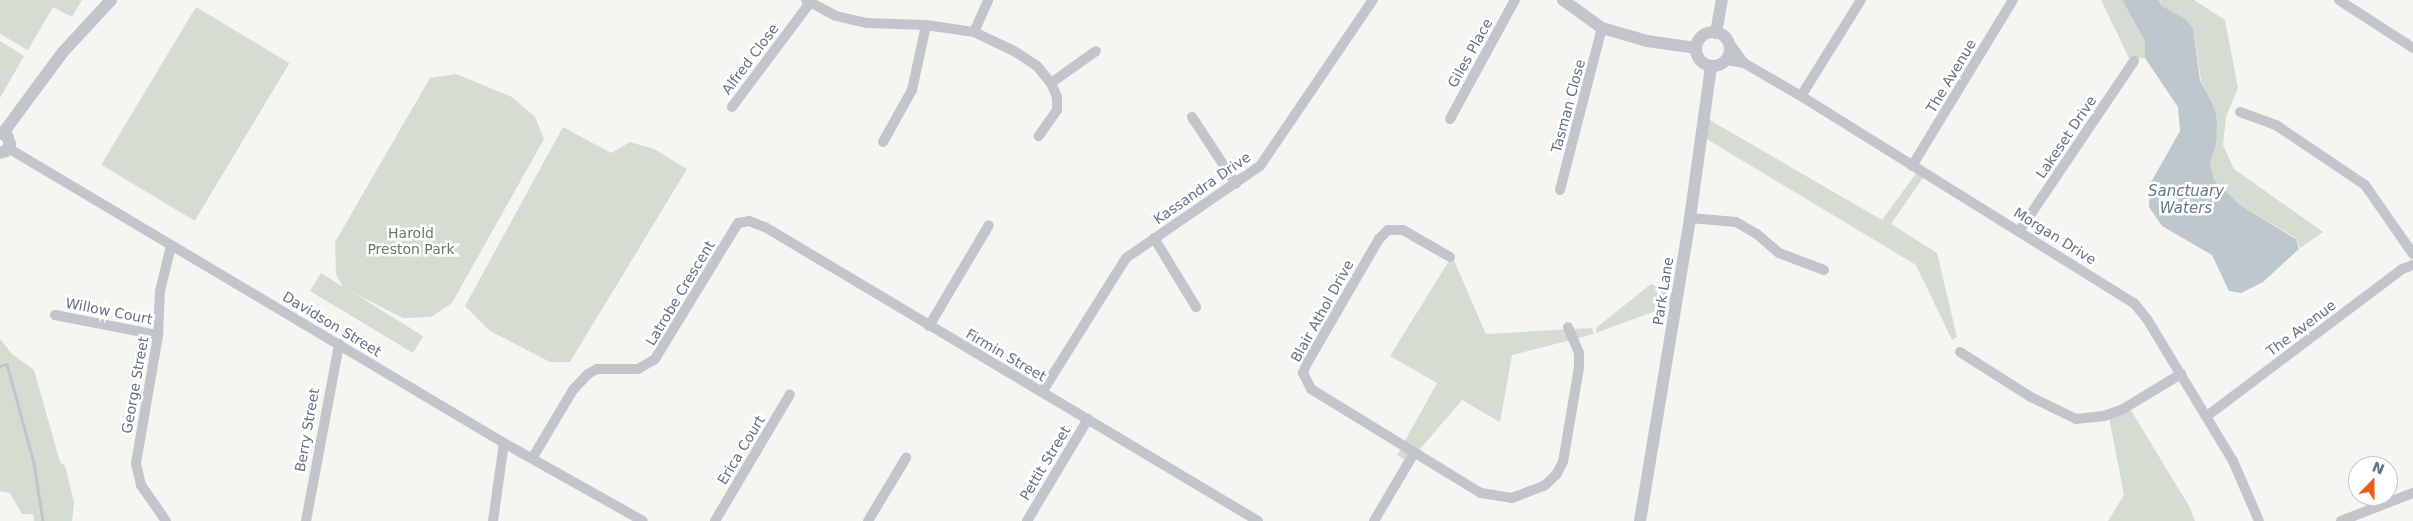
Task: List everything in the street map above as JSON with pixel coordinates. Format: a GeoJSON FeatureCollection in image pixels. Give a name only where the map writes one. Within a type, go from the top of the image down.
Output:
{"type":"FeatureCollection","features":[{"type":"Feature","properties":{"kind":"street"},"geometry":{"type":"LineString","coordinates":[[4,151],[9,139],[2,133],[62,52],[111,0]]}},
{"type":"Feature","properties":{"kind":"street"},"geometry":{"type":"LineString","coordinates":[[974,32],[988,0]]}},
{"type":"Feature","properties":{"kind":"street","name":"Kassandra Drive"},"geometry":{"type":"LineString","coordinates":[[1042,392],[1126,258],[1260,166],[1373,0]]}},
{"type":"Feature","properties":{"kind":"street","name":"Giles Place"},"geometry":{"type":"LineString","coordinates":[[1450,119],[1515,0]]}},
{"type":"Feature","properties":{"kind":"street"},"geometry":{"type":"LineString","coordinates":[[1563,0],[1602,28],[1656,43],[1696,48]]}},
{"type":"Feature","properties":{"kind":"street"},"geometry":{"type":"LineString","coordinates":[[1716,33],[1722,0]]}},
{"type":"Feature","properties":{"kind":"street"},"geometry":{"type":"LineString","coordinates":[[1801,96],[1861,0]]}},
{"type":"Feature","properties":{"kind":"street","name":"The Avenue"},"geometry":{"type":"LineString","coordinates":[[1912,166],[2014,0]]}},
{"type":"Feature","properties":{"kind":"street"},"geometry":{"type":"LineString","coordinates":[[2339,0],[2413,48]]}},
{"type":"Feature","properties":{"kind":"street"},"geometry":{"type":"LineString","coordinates":[[807,2],[822,4],[836,16],[867,23],[926,25],[974,32],[1036,66],[1051,83],[1057,97],[1057,110],[1039,136]]}},
{"type":"Feature","properties":{"kind":"street","name":"Alfred Close"},"geometry":{"type":"LineString","coordinates":[[732,107],[807,2]]}},
{"type":"Feature","properties":{"kind":"street"},"geometry":{"type":"LineString","coordinates":[[883,142],[912,90],[926,25]]}},
{"type":"Feature","properties":{"kind":"street","name":"Tasman Close"},"geometry":{"type":"LineString","coordinates":[[1560,190],[1602,28]]}},
{"type":"Feature","properties":{"kind":"street"},"geometry":{"type":"LineString","coordinates":[[1716,33],[1729,43],[1727,60],[1711,66],[1702,62],[1696,48],[1705,34],[1716,33]]}},
{"type":"Feature","properties":{"kind":"street","name":"Morgan Drive"},"geometry":{"type":"LineString","coordinates":[[1729,43],[1744,63]]}},
{"type":"Feature","properties":{"kind":"street"},"geometry":{"type":"LineString","coordinates":[[1051,83],[1096,51]]}},
{"type":"Feature","properties":{"kind":"street","name":"Morgan Drive"},"geometry":{"type":"LineString","coordinates":[[1727,60],[1744,63],[1801,96],[1912,166],[2020,230],[2134,303],[2181,374],[2234,461],[2259,521]]}},
{"type":"Feature","properties":{"kind":"street","name":"Lakeset Drive"},"geometry":{"type":"LineString","coordinates":[[2020,230],[2134,60]]}},
{"type":"Feature","properties":{"kind":"street","name":"Park Lane"},"geometry":{"type":"LineString","coordinates":[[1640,521],[1690,218],[1711,66]]}},
{"type":"Feature","properties":{"kind":"street"},"geometry":{"type":"LineString","coordinates":[[2240,112],[2276,125],[2342,166],[2365,185],[2413,254]]}},
{"type":"Feature","properties":{"kind":"street"},"geometry":{"type":"LineString","coordinates":[[1192,117],[1236,184]]}},
{"type":"Feature","properties":{"kind":"street","name":"Davidson Street"},"geometry":{"type":"LineString","coordinates":[[4,151],[339,344],[504,443],[533,457],[643,521]]}},
{"type":"Feature","properties":{"kind":"street"},"geometry":{"type":"LineString","coordinates":[[1690,218],[1736,222],[1757,234],[1779,253],[1824,270]]}},
{"type":"Feature","properties":{"kind":"street","name":"Firmin Street"},"geometry":{"type":"LineString","coordinates":[[738,223],[749,221],[765,227],[1258,521]]}},
{"type":"Feature","properties":{"kind":"street","name":"Latrobe Crescent"},"geometry":{"type":"LineString","coordinates":[[533,457],[573,390],[588,374],[597,369],[638,369],[655,359],[738,223]]}},
{"type":"Feature","properties":{"kind":"street"},"geometry":{"type":"LineString","coordinates":[[929,326],[989,225]]}},
{"type":"Feature","properties":{"kind":"street","name":"Blair Athol Drive"},"geometry":{"type":"LineString","coordinates":[[1450,256],[1403,230],[1388,230],[1379,239],[1303,373],[1311,389],[1321,397],[1481,493],[1495,498],[1512,498],[1544,486],[1556,476],[1563,462],[1579,367],[1579,353],[1568,327]]}},
{"type":"Feature","properties":{"kind":"street"},"geometry":{"type":"LineString","coordinates":[[1154,238],[1196,307]]}},
{"type":"Feature","properties":{"kind":"street","name":"George Street"},"geometry":{"type":"LineString","coordinates":[[166,521],[141,485],[136,463],[158,335],[160,291],[171,246]]}},
{"type":"Feature","properties":{"kind":"street","name":"The Avenue"},"geometry":{"type":"LineString","coordinates":[[2207,416],[2402,269],[2413,265]]}},
{"type":"Feature","properties":{"kind":"street","name":"Willow Court"},"geometry":{"type":"LineString","coordinates":[[55,315],[158,335]]}},
{"type":"Feature","properties":{"kind":"street","name":"Berry Street"},"geometry":{"type":"LineString","coordinates":[[306,521],[339,344]]}},
{"type":"Feature","properties":{"kind":"street"},"geometry":{"type":"LineString","coordinates":[[1960,352],[2029,396],[2076,419],[2104,416],[2123,409],[2181,374]]}},
{"type":"Feature","properties":{"kind":"street","name":"Erica Court"},"geometry":{"type":"LineString","coordinates":[[715,521],[790,394]]}},
{"type":"Feature","properties":{"kind":"street","name":"Pettit Street"},"geometry":{"type":"LineString","coordinates":[[1027,521],[1088,419]]}},
{"type":"Feature","properties":{"kind":"street"},"geometry":{"type":"LineString","coordinates":[[492,521],[504,443]]}},
{"type":"Feature","properties":{"kind":"street"},"geometry":{"type":"LineString","coordinates":[[1374,521],[1414,453]]}},
{"type":"Feature","properties":{"kind":"street"},"geometry":{"type":"LineString","coordinates":[[868,521],[906,458]]}},
{"type":"Feature","properties":{"kind":"street"},"geometry":{"type":"LineString","coordinates":[[2341,521],[2413,493]]}},
{"type":"Feature","properties":{"kind":"green space"},"geometry":{"type":"Polygon","coordinates":[[[0,0],[82,0],[72,17],[53,7],[28,50],[0,34],[0,0]]]}},
{"type":"Feature","properties":{"kind":"green space"},"geometry":{"type":"Polygon","coordinates":[[[2101,0],[2122,0],[2145,41],[2145,58],[2129,58],[2101,0]]]}},
{"type":"Feature","properties":{"kind":"green space"},"geometry":{"type":"Polygon","coordinates":[[[2160,0],[2194,0],[2225,20],[2238,88],[2226,117],[2223,145],[2234,169],[2323,232],[2300,248],[2296,238],[2240,205],[2214,180],[2210,162],[2217,124],[2201,80],[2193,28],[2162,6],[2160,0]]]}},
{"type":"Feature","properties":{"kind":"green space"},"geometry":{"type":"Polygon","coordinates":[[[196,7],[289,63],[195,221],[101,165],[196,7]]]}},
{"type":"Feature","properties":{"kind":"green space"},"geometry":{"type":"Polygon","coordinates":[[[0,41],[24,56],[0,98],[0,41]]]}},
{"type":"Feature","properties":{"kind":"green space","name":"Harold Preston Park"},"geometry":{"type":"Polygon","coordinates":[[[456,74],[512,97],[535,117],[544,139],[452,303],[431,317],[403,318],[352,292],[423,336],[413,353],[310,291],[321,273],[343,287],[336,274],[335,242],[430,78],[456,74]]]}},
{"type":"Feature","properties":{"kind":"green space"},"geometry":{"type":"Polygon","coordinates":[[[1708,119],[1882,220],[1920,168],[1927,172],[1891,224],[1937,253],[1957,337],[1952,340],[1916,265],[1705,138],[1708,119]]]}},
{"type":"Feature","properties":{"kind":"green space"},"geometry":{"type":"Polygon","coordinates":[[[563,127],[611,153],[630,142],[654,149],[687,169],[570,362],[550,362],[490,331],[465,306],[563,127]]]}},
{"type":"Feature","properties":{"kind":"green space"},"geometry":{"type":"Polygon","coordinates":[[[1452,256],[1486,334],[1592,328],[1594,334],[1512,355],[1500,422],[1462,400],[1409,462],[1397,455],[1437,383],[1390,356],[1452,256]]]}},
{"type":"Feature","properties":{"kind":"green space"},"geometry":{"type":"Polygon","coordinates":[[[1651,284],[1677,296],[1677,303],[1596,333],[1596,328],[1651,284]]]}},
{"type":"Feature","properties":{"kind":"green space"},"geometry":{"type":"Polygon","coordinates":[[[0,339],[12,354],[34,370],[60,462],[65,466],[74,502],[72,521],[34,521],[33,514],[22,514],[10,493],[0,491],[0,339]]]}},
{"type":"Feature","properties":{"kind":"green space"},"geometry":{"type":"Polygon","coordinates":[[[2126,402],[2189,506],[2195,521],[2108,521],[2124,495],[2108,412],[2126,402]]]}},
{"type":"Feature","properties":{"kind":"water","name":"Sanctuary Waters"},"geometry":{"type":"Polygon","coordinates":[[[2122,0],[2159,0],[2162,6],[2185,19],[2193,28],[2200,80],[2215,110],[2217,124],[2216,144],[2210,162],[2214,180],[2240,205],[2296,239],[2299,249],[2263,282],[2241,293],[2229,291],[2212,255],[2162,226],[2149,207],[2150,184],[2180,131],[2178,107],[2145,58],[2145,41],[2122,0]]]}},
{"type":"Feature","properties":{"kind":"waterway"},"geometry":{"type":"LineString","coordinates":[[0,366],[7,364],[34,463],[43,521]]}}]}
